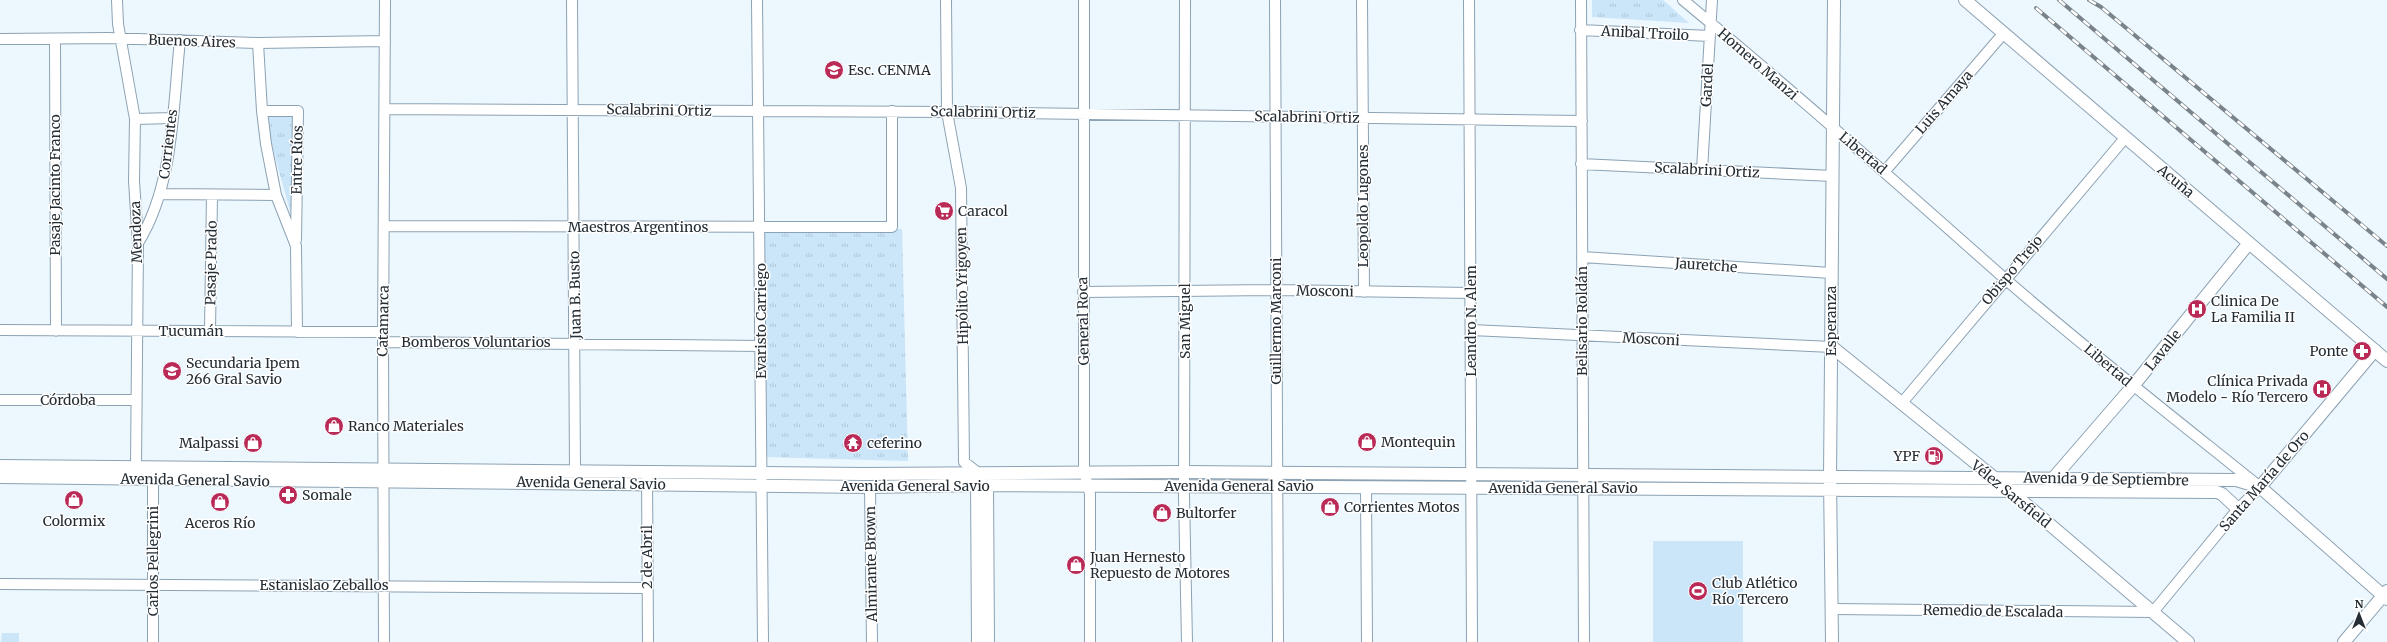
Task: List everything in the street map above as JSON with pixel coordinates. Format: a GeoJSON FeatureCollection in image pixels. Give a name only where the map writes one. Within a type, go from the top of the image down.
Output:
{"type":"FeatureCollection","features":[{"type":"Feature","properties":{"kind":"main road","name":"Esperanza"},"geometry":{"type":"LineString","coordinates":[[1832,642],[1830,484],[1834,0]]}},
{"type":"Feature","properties":{"kind":"main road","name":"Acuña"},"geometry":{"type":"LineString","coordinates":[[1965,0],[2387,361]]}},
{"type":"Feature","properties":{"kind":"main road","name":"Lavalle"},"geometry":{"type":"LineString","coordinates":[[2042,490],[2133,386],[2249,243]]}},
{"type":"Feature","properties":{"kind":"main road","name":"Vélez Sarsfield"},"geometry":{"type":"LineString","coordinates":[[1832,347],[2008,490],[2188,642]]}},
{"type":"Feature","properties":{"kind":"main road","name":"Santa María de Oro"},"geometry":{"type":"LineString","coordinates":[[2260,487],[2375,350]]}},
{"type":"Feature","properties":{"kind":"main road","name":"Avenida General Savio"},"geometry":{"type":"LineString","coordinates":[[0,466],[576,470],[647,477],[762,485],[870,487],[982,485],[1583,488],[1830,484]]}},
{"type":"Feature","properties":{"kind":"main road","name":"Avenida General Savio"},"geometry":{"type":"LineString","coordinates":[[0,477],[384,482],[647,477],[762,472],[864,474],[977,472],[1184,472],[1583,475],[1830,484]]}},
{"type":"Feature","properties":{"kind":"main road"},"geometry":{"type":"LineString","coordinates":[[977,472],[982,485],[988,642]]}},
{"type":"Feature","properties":{"kind":"main road","name":"Avenida 9 de Septiembre"},"geometry":{"type":"LineString","coordinates":[[1830,484],[1993,478],[2053,478],[2236,480],[2260,487]]}},
{"type":"Feature","properties":{"kind":"main road","name":"Avenida 9 de Septiembre"},"geometry":{"type":"LineString","coordinates":[[1830,484],[2008,490],[2217,492],[2222,494],[2238,510]]}},
{"type":"Feature","properties":{"kind":"main road"},"geometry":{"type":"LineString","coordinates":[[978,642],[982,485]]}},
{"type":"Feature","properties":{"kind":"main road","name":"Libertad"},"geometry":{"type":"LineString","coordinates":[[2260,487],[2386,595]]}},
{"type":"Feature","properties":{"kind":"main road"},"geometry":{"type":"LineString","coordinates":[[2344,642],[2386,595]]}},
{"type":"Feature","properties":{"kind":"street","name":"Mendoza"},"geometry":{"type":"LineString","coordinates":[[117,0],[120,39],[135,119],[134,181],[138,243],[135,400],[136,466]]}},
{"type":"Feature","properties":{"kind":"street","name":"Catamarca"},"geometry":{"type":"LineString","coordinates":[[384,642],[383,337],[385,0]]}},
{"type":"Feature","properties":{"kind":"street","name":"Juan B. Busto"},"geometry":{"type":"LineString","coordinates":[[572,0],[576,470]]}},
{"type":"Feature","properties":{"kind":"street","name":"Evaristo Carriego"},"geometry":{"type":"LineString","coordinates":[[757,0],[762,472],[762,642]]}},
{"type":"Feature","properties":{"kind":"street","name":"Hipólito Yrigoyen"},"geometry":{"type":"LineString","coordinates":[[946,0],[947,112],[961,188],[964,462],[977,472]]}},
{"type":"Feature","properties":{"kind":"street","name":"General Roca"},"geometry":{"type":"LineString","coordinates":[[1084,0],[1084,472],[1090,486],[1090,642]]}},
{"type":"Feature","properties":{"kind":"street","name":"San Miguel"},"geometry":{"type":"LineString","coordinates":[[1185,0],[1184,472],[1187,642]]}},
{"type":"Feature","properties":{"kind":"street","name":"Guillermo Marconi"},"geometry":{"type":"LineString","coordinates":[[1276,0],[1278,642]]}},
{"type":"Feature","properties":{"kind":"street","name":"Leopoldo Lugones"},"geometry":{"type":"LineString","coordinates":[[1362,0],[1364,292]]}},
{"type":"Feature","properties":{"kind":"street","name":"Leandro N. Alem"},"geometry":{"type":"LineString","coordinates":[[1469,0],[1468,119],[1471,293],[1472,642]]}},
{"type":"Feature","properties":{"kind":"street","name":"Belisario Roldán"},"geometry":{"type":"LineString","coordinates":[[1580,0],[1582,121],[1584,642]]}},
{"type":"Feature","properties":{"kind":"street","name":"Homero Manzi"},"geometry":{"type":"LineString","coordinates":[[1683,0],[1833,128]]}},
{"type":"Feature","properties":{"kind":"street","name":"Gardel"},"geometry":{"type":"LineString","coordinates":[[1702,170],[1712,0]]}},
{"type":"Feature","properties":{"kind":"street","name":"Anibal Troilo"},"geometry":{"type":"LineString","coordinates":[[1580,30],[1710,36]]}},
{"type":"Feature","properties":{"kind":"street","name":"Luis Amaya"},"geometry":{"type":"LineString","coordinates":[[1885,170],[2003,34]]}},
{"type":"Feature","properties":{"kind":"street","name":"Buenos Aires"},"geometry":{"type":"LineString","coordinates":[[0,39],[120,39],[258,43],[385,41]]}},
{"type":"Feature","properties":{"kind":"street","name":"Pasaje Jacinto Franco"},"geometry":{"type":"LineString","coordinates":[[55,39],[56,331]]}},
{"type":"Feature","properties":{"kind":"street","name":"Corrientes"},"geometry":{"type":"LineString","coordinates":[[138,243],[146,229],[161,194],[172,118],[180,40]]}},
{"type":"Feature","properties":{"kind":"street","name":"Entre Ríos"},"geometry":{"type":"LineString","coordinates":[[258,43],[262,111],[276,195],[296,246]]}},
{"type":"Feature","properties":{"kind":"street","name":"Scalabrini Ortiz"},"geometry":{"type":"LineString","coordinates":[[385,109],[947,112],[1582,121]]}},
{"type":"Feature","properties":{"kind":"street","name":"Entre Ríos"},"geometry":{"type":"LineString","coordinates":[[262,111],[298,111],[296,246],[297,332]]}},
{"type":"Feature","properties":{"kind":"street","name":"Maestros Argentinos"},"geometry":{"type":"LineString","coordinates":[[384,226],[892,227],[892,112]]}},
{"type":"Feature","properties":{"kind":"street"},"geometry":{"type":"LineString","coordinates":[[135,119],[172,118]]}},
{"type":"Feature","properties":{"kind":"street","name":"Libertad"},"geometry":{"type":"LineString","coordinates":[[1833,128],[1885,170],[2005,278],[2133,386],[2260,487]]}},
{"type":"Feature","properties":{"kind":"street","name":"Obispo Trejo"},"geometry":{"type":"LineString","coordinates":[[1901,404],[2005,278],[2125,138]]}},
{"type":"Feature","properties":{"kind":"street","name":"Scalabrini Ortiz"},"geometry":{"type":"LineString","coordinates":[[1581,164],[1833,176]]}},
{"type":"Feature","properties":{"kind":"street"},"geometry":{"type":"LineString","coordinates":[[161,194],[276,195]]}},
{"type":"Feature","properties":{"kind":"street","name":"Pasaje Prado"},"geometry":{"type":"LineString","coordinates":[[210,331],[212,195]]}},
{"type":"Feature","properties":{"kind":"street","name":"Jauretche"},"geometry":{"type":"LineString","coordinates":[[1582,257],[1831,273]]}},
{"type":"Feature","properties":{"kind":"street","name":"Mosconi"},"geometry":{"type":"LineString","coordinates":[[1083,292],[1276,290],[1471,293]]}},
{"type":"Feature","properties":{"kind":"street","name":"Tucumán"},"geometry":{"type":"LineString","coordinates":[[0,330],[297,332],[383,337]]}},
{"type":"Feature","properties":{"kind":"street","name":"Mosconi"},"geometry":{"type":"LineString","coordinates":[[1471,330],[1832,347]]}},
{"type":"Feature","properties":{"kind":"street","name":"Bomberos Voluntarios"},"geometry":{"type":"LineString","coordinates":[[383,337],[576,343],[761,346]]}},
{"type":"Feature","properties":{"kind":"street","name":"Córdoba"},"geometry":{"type":"LineString","coordinates":[[0,400],[135,400]]}},
{"type":"Feature","properties":{"kind":"street","name":"2 de Abril"},"geometry":{"type":"LineString","coordinates":[[647,477],[648,642]]}},
{"type":"Feature","properties":{"kind":"street","name":"Carlos Pellegrini"},"geometry":{"type":"LineString","coordinates":[[153,480],[153,642]]}},
{"type":"Feature","properties":{"kind":"street","name":"Almirante Brown"},"geometry":{"type":"LineString","coordinates":[[870,487],[872,642]]}},
{"type":"Feature","properties":{"kind":"street"},"geometry":{"type":"LineString","coordinates":[[1366,487],[1367,642]]}},
{"type":"Feature","properties":{"kind":"street","name":"Santa María de Oro"},"geometry":{"type":"LineString","coordinates":[[2153,612],[2238,510],[2260,487]]}},
{"type":"Feature","properties":{"kind":"street","name":"Estanislao Zeballos"},"geometry":{"type":"LineString","coordinates":[[0,584],[384,585],[647,588]]}},
{"type":"Feature","properties":{"kind":"street","name":"Remedio de Escalada"},"geometry":{"type":"LineString","coordinates":[[1832,609],[2153,612]]}},
{"type":"Feature","properties":{"kind":"green space"},"geometry":{"type":"Polygon","coordinates":[[[1592,0],[1663,0],[1689,23],[1592,17],[1592,0]]]}},
{"type":"Feature","properties":{"kind":"green space"},"geometry":{"type":"Polygon","coordinates":[[[266,116],[295,116],[292,218],[274,153],[266,116]]]}},
{"type":"Feature","properties":{"kind":"green space"},"geometry":{"type":"Polygon","coordinates":[[[760,227],[902,229],[908,461],[761,457],[760,227]]]}},
{"type":"Feature","properties":{"kind":"green space","name":"Club Atlético Río Tercero"},"geometry":{"type":"Polygon","coordinates":[[[1653,541],[1743,541],[1743,642],[1653,642],[1653,541]]]}},
{"type":"Feature","properties":{"kind":"green space"},"geometry":{"type":"Polygon","coordinates":[[[2,633],[19,633],[19,642],[1,642],[2,633]]]}},
{"type":"Feature","properties":{"kind":"railway"},"geometry":{"type":"LineString","coordinates":[[2059,0],[2387,279]]}},
{"type":"Feature","properties":{"kind":"railway"},"geometry":{"type":"LineString","coordinates":[[2089,0],[2101,7],[2387,246]]}},
{"type":"Feature","properties":{"kind":"railway"},"geometry":{"type":"LineString","coordinates":[[2036,8],[2387,307]]}},
{"type":"Feature","properties":{"kind":"place","name":"Esc. CENMA"},"geometry":{"type":"Point","coordinates":[834,70]}},
{"type":"Feature","properties":{"kind":"place","name":"Caracol"},"geometry":{"type":"Point","coordinates":[944,211]}},
{"type":"Feature","properties":{"kind":"place","name":"Clinica De La Familia II"},"geometry":{"type":"Point","coordinates":[2197,309]}},
{"type":"Feature","properties":{"kind":"place","name":"Ponte"},"geometry":{"type":"Point","coordinates":[2362,351]}},
{"type":"Feature","properties":{"kind":"place","name":"Secundaria Ipem 266 Gral Savio"},"geometry":{"type":"Point","coordinates":[172,371]}},
{"type":"Feature","properties":{"kind":"place","name":"Clínica Privada Modelo - Río Tercero"},"geometry":{"type":"Point","coordinates":[2322,389]}},
{"type":"Feature","properties":{"kind":"place","name":"Ranco Materiales"},"geometry":{"type":"Point","coordinates":[334,426]}},
{"type":"Feature","properties":{"kind":"place","name":"Montequin"},"geometry":{"type":"Point","coordinates":[1367,442]}},
{"type":"Feature","properties":{"kind":"place","name":"Malpassi"},"geometry":{"type":"Point","coordinates":[253,443]}},
{"type":"Feature","properties":{"kind":"place","name":"ceferino"},"geometry":{"type":"Point","coordinates":[853,443]}},
{"type":"Feature","properties":{"kind":"place","name":"YPF"},"geometry":{"type":"Point","coordinates":[1934,456]}},
{"type":"Feature","properties":{"kind":"place","name":"Somale"},"geometry":{"type":"Point","coordinates":[288,495]}},
{"type":"Feature","properties":{"kind":"place","name":"Colormix"},"geometry":{"type":"Point","coordinates":[74,500]}},
{"type":"Feature","properties":{"kind":"place","name":"Aceros Río"},"geometry":{"type":"Point","coordinates":[220,502]}},
{"type":"Feature","properties":{"kind":"place","name":"Corrientes Motos"},"geometry":{"type":"Point","coordinates":[1330,507]}},
{"type":"Feature","properties":{"kind":"place","name":"Bultorfer"},"geometry":{"type":"Point","coordinates":[1162,513]}},
{"type":"Feature","properties":{"kind":"place","name":"Juan Hernesto Repuesto de Motores"},"geometry":{"type":"Point","coordinates":[1076,565]}},
{"type":"Feature","properties":{"kind":"place","name":"Club Atlético Río Tercero"},"geometry":{"type":"Point","coordinates":[1698,591]}}]}
